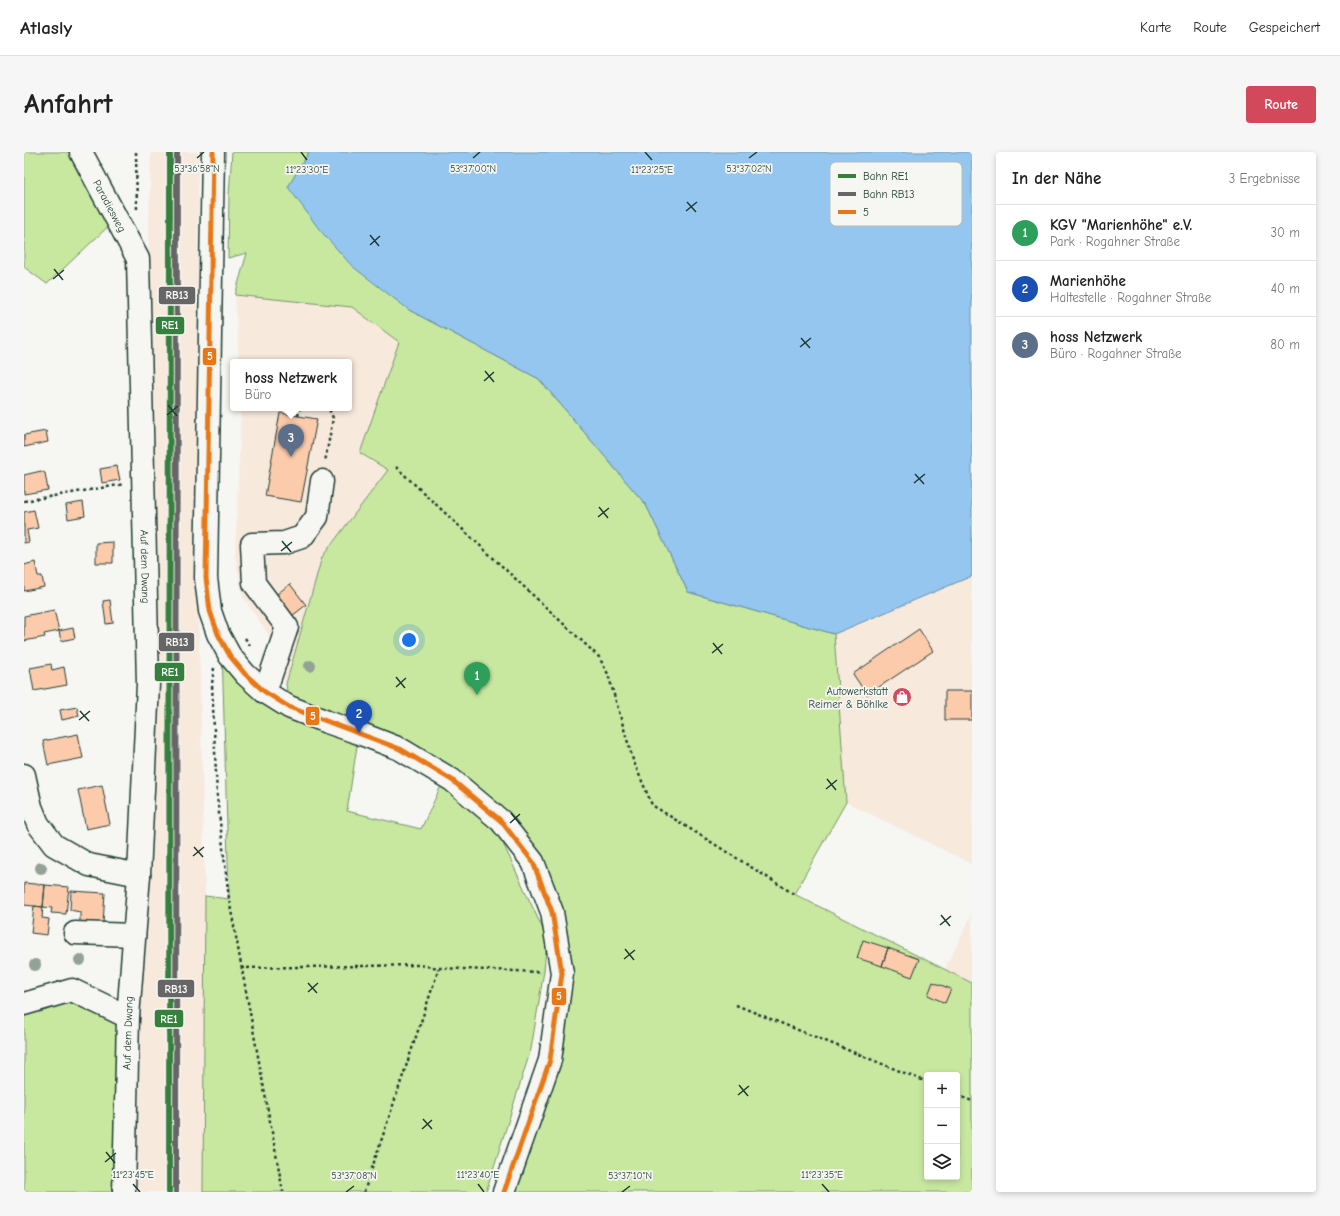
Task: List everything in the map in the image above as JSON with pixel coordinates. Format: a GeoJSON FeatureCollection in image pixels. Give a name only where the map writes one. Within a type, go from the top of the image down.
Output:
{"type":"FeatureCollection","features":[{"type":"Feature","properties":{"kind":"street","name":"Paradiesweg"},"geometry":{"type":"LineString","coordinates":[[82,152],[138,259]]}},
{"type":"Feature","properties":{"kind":"street"},"geometry":{"type":"LineString","coordinates":[[213,152],[206,578],[210,611],[218,634],[230,656],[245,674],[265,692],[289,707],[327,722],[359,732],[400,749],[452,780],[501,821],[533,862],[552,912],[562,973],[550,1060],[504,1192]]}},
{"type":"Feature","properties":{"kind":"street","name":"Auf dem Dwang"},"geometry":{"type":"LineString","coordinates":[[124,1192],[128,1017],[138,875],[148,684],[138,259]]}},
{"type":"Feature","properties":{"kind":"street"},"geometry":{"type":"LineString","coordinates":[[265,692],[287,627],[254,583],[252,544],[284,543],[302,537],[317,517],[322,481]]}},
{"type":"Feature","properties":{"kind":"street"},"geometry":{"type":"LineString","coordinates":[[24,775],[31,808],[38,824],[54,845],[89,865],[138,875]]}},
{"type":"Feature","properties":{"kind":"street"},"geometry":{"type":"LineString","coordinates":[[75,933],[134,935]]}},
{"type":"Feature","properties":{"kind":"street"},"geometry":{"type":"LineString","coordinates":[[24,1004],[72,990],[128,1017]]}},
{"type":"Feature","properties":{"kind":"path"},"geometry":{"type":"LineString","coordinates":[[136,152],[137,213]]}},
{"type":"Feature","properties":{"kind":"path"},"geometry":{"type":"LineString","coordinates":[[298,416],[299,411]]}},
{"type":"Feature","properties":{"kind":"path"},"geometry":{"type":"LineString","coordinates":[[322,481],[333,418],[330,411]]}},
{"type":"Feature","properties":{"kind":"path"},"geometry":{"type":"LineString","coordinates":[[396,467],[599,657],[608,674],[633,760],[652,805],[794,894]]}},
{"type":"Feature","properties":{"kind":"path"},"geometry":{"type":"LineString","coordinates":[[24,501],[121,485]]}},
{"type":"Feature","properties":{"kind":"path"},"geometry":{"type":"LineString","coordinates":[[218,634],[212,684],[217,796],[229,899],[283,1192]]}},
{"type":"Feature","properties":{"kind":"path"},"geometry":{"type":"LineString","coordinates":[[244,636],[252,648]]}},
{"type":"Feature","properties":{"kind":"path"},"geometry":{"type":"LineString","coordinates":[[242,968],[418,965],[439,968],[562,973]]}},
{"type":"Feature","properties":{"kind":"path"},"geometry":{"type":"LineString","coordinates":[[364,1192],[439,968]]}},
{"type":"Feature","properties":{"kind":"path"},"geometry":{"type":"LineString","coordinates":[[736,1005],[924,1081]]}},
{"type":"Feature","properties":{"kind":"path"},"geometry":{"type":"LineString","coordinates":[[960,1096],[972,1101]]}},
{"type":"Feature","properties":{"kind":"shaded area"},"geometry":{"type":"Polygon","coordinates":[[[151,152],[198,152],[198,600],[205,896],[203,1192],[134,1192],[142,482],[151,152]]]}},
{"type":"Feature","properties":{"kind":"shaded area"},"geometry":{"type":"Polygon","coordinates":[[[235,295],[352,307],[399,342],[360,453],[388,470],[322,557],[286,684],[262,656],[272,640],[243,597],[235,557],[241,411],[352,411],[352,359],[239,359],[235,295]]]}},
{"type":"Feature","properties":{"kind":"shaded area","name":"Autowerkstatt Reimer & Böhlke"},"geometry":{"type":"Polygon","coordinates":[[[972,576],[972,864],[846,802],[834,634],[972,576]]]}},
{"type":"Feature","properties":{"kind":"shaded area"},"geometry":{"type":"Polygon","coordinates":[[[972,914],[972,983],[945,969],[972,914]]]}},
{"type":"Feature","properties":{"kind":"green space"},"geometry":{"type":"Polygon","coordinates":[[[24,152],[81,152],[113,222],[47,284],[24,267],[24,152]]]}},
{"type":"Feature","properties":{"kind":"green space"},"geometry":{"type":"Polygon","coordinates":[[[232,152],[309,152],[288,187],[409,310],[539,379],[646,505],[688,592],[834,634],[846,802],[794,894],[972,983],[972,1192],[504,1192],[550,1060],[552,912],[501,821],[359,733],[347,811],[421,829],[441,786],[462,797],[500,837],[547,938],[544,971],[531,1049],[486,1192],[203,1192],[205,896],[229,899],[222,646],[289,706],[286,684],[322,557],[388,470],[360,453],[399,342],[352,307],[235,295],[247,253],[228,258],[229,195],[232,152]]]}},
{"type":"Feature","properties":{"kind":"green space"},"geometry":{"type":"Polygon","coordinates":[[[81,982],[128,1017],[134,1192],[24,1192],[24,996],[81,982]]]}},
{"type":"Feature","properties":{"kind":"water"},"geometry":{"type":"Polygon","coordinates":[[[309,152],[972,152],[972,576],[834,634],[688,592],[646,505],[539,379],[409,310],[352,266],[319,229],[288,187],[309,152]]]}},
{"type":"Feature","properties":{"kind":"building"},"geometry":{"type":"Polygon","coordinates":[[[280,413],[317,419],[301,502],[265,496],[280,413]]]}},
{"type":"Feature","properties":{"kind":"building"},"geometry":{"type":"Polygon","coordinates":[[[46,431],[48,442],[24,447],[24,435],[46,431]]]}},
{"type":"Feature","properties":{"kind":"building"},"geometry":{"type":"Polygon","coordinates":[[[117,466],[120,480],[102,483],[100,469],[117,466]]]}},
{"type":"Feature","properties":{"kind":"building"},"geometry":{"type":"Polygon","coordinates":[[[41,471],[45,473],[48,490],[24,494],[24,475],[41,471]]]}},
{"type":"Feature","properties":{"kind":"building"},"geometry":{"type":"Polygon","coordinates":[[[83,502],[85,516],[68,519],[66,505],[83,502]]]}},
{"type":"Feature","properties":{"kind":"building"},"geometry":{"type":"Polygon","coordinates":[[[34,510],[38,528],[27,530],[29,542],[24,543],[24,512],[34,510]]]}},
{"type":"Feature","properties":{"kind":"building"},"geometry":{"type":"Polygon","coordinates":[[[113,542],[113,563],[96,563],[96,543],[113,542]]]}},
{"type":"Feature","properties":{"kind":"building"},"geometry":{"type":"Polygon","coordinates":[[[35,562],[38,576],[42,576],[44,587],[24,591],[24,565],[35,562]]]}},
{"type":"Feature","properties":{"kind":"building"},"geometry":{"type":"Polygon","coordinates":[[[290,584],[306,605],[292,616],[277,594],[290,584]]]}},
{"type":"Feature","properties":{"kind":"building"},"geometry":{"type":"Polygon","coordinates":[[[110,600],[113,623],[106,624],[103,601],[110,600]]]}},
{"type":"Feature","properties":{"kind":"building"},"geometry":{"type":"Polygon","coordinates":[[[54,610],[59,631],[44,634],[45,637],[24,641],[24,616],[54,610]]]}},
{"type":"Feature","properties":{"kind":"building"},"geometry":{"type":"Polygon","coordinates":[[[73,628],[75,638],[61,641],[59,631],[73,628]]]}},
{"type":"Feature","properties":{"kind":"building"},"geometry":{"type":"Polygon","coordinates":[[[919,629],[933,651],[867,695],[853,674],[919,629]]]}},
{"type":"Feature","properties":{"kind":"building"},"geometry":{"type":"Polygon","coordinates":[[[51,664],[52,670],[64,667],[67,685],[34,691],[30,668],[51,664]]]}},
{"type":"Feature","properties":{"kind":"building"},"geometry":{"type":"Polygon","coordinates":[[[945,691],[972,691],[972,720],[945,720],[945,691]]]}},
{"type":"Feature","properties":{"kind":"building"},"geometry":{"type":"Polygon","coordinates":[[[77,707],[79,716],[62,720],[60,710],[77,707]]]}},
{"type":"Feature","properties":{"kind":"building"},"geometry":{"type":"Polygon","coordinates":[[[78,734],[83,758],[48,765],[43,741],[78,734]]]}},
{"type":"Feature","properties":{"kind":"building"},"geometry":{"type":"Polygon","coordinates":[[[102,785],[110,824],[86,829],[78,790],[102,785]]]}},
{"type":"Feature","properties":{"kind":"building"},"geometry":{"type":"Polygon","coordinates":[[[24,883],[45,885],[43,907],[24,905],[24,883]]]}},
{"type":"Feature","properties":{"kind":"building"},"geometry":{"type":"Polygon","coordinates":[[[45,885],[69,887],[66,914],[51,913],[52,908],[43,907],[45,885]]]}},
{"type":"Feature","properties":{"kind":"building"},"geometry":{"type":"Polygon","coordinates":[[[71,891],[105,893],[103,924],[80,923],[80,912],[70,910],[71,891]]]}},
{"type":"Feature","properties":{"kind":"building"},"geometry":{"type":"Polygon","coordinates":[[[34,906],[43,907],[42,918],[49,919],[47,935],[31,933],[34,906]]]}},
{"type":"Feature","properties":{"kind":"building"},"geometry":{"type":"Polygon","coordinates":[[[863,940],[888,948],[882,966],[857,958],[863,940]]]}},
{"type":"Feature","properties":{"kind":"building"},"geometry":{"type":"Polygon","coordinates":[[[888,948],[919,959],[912,977],[882,966],[888,948]]]}},
{"type":"Feature","properties":{"kind":"building"},"geometry":{"type":"Polygon","coordinates":[[[933,982],[951,989],[945,1003],[928,995],[933,982]]]}},
{"type":"Feature","properties":{"kind":"rail line","name":"RE1"},"geometry":{"type":"LineString","coordinates":[[169,1192],[170,152]]}},
{"type":"Feature","properties":{"kind":"rail line","name":"RB13"},"geometry":{"type":"LineString","coordinates":[[176,1192],[177,152]]}},
{"type":"Feature","properties":{"kind":"transit line","name":"5"},"geometry":{"type":"LineString","coordinates":[[213,152],[206,578],[210,611],[218,634],[230,656],[245,674],[265,692],[289,707],[400,749],[452,780],[501,821],[533,862],[552,912],[562,973],[550,1060],[504,1192]]}},
{"type":"Feature","properties":{"kind":"place","name":"hoss Netzwerk"},"geometry":{"type":"Point","coordinates":[291,457]}},
{"type":"Feature","properties":{"kind":"place","name":"KGV \"Marienhöhe\" e.V."},"geometry":{"type":"Point","coordinates":[477,695]}},
{"type":"Feature","properties":{"kind":"place","name":"Autowerkstatt Reimer & Böhlke"},"geometry":{"type":"Point","coordinates":[902,697]}},
{"type":"Feature","properties":{"kind":"place","name":"Marienhöhe"},"geometry":{"type":"Point","coordinates":[359,733]}}]}
